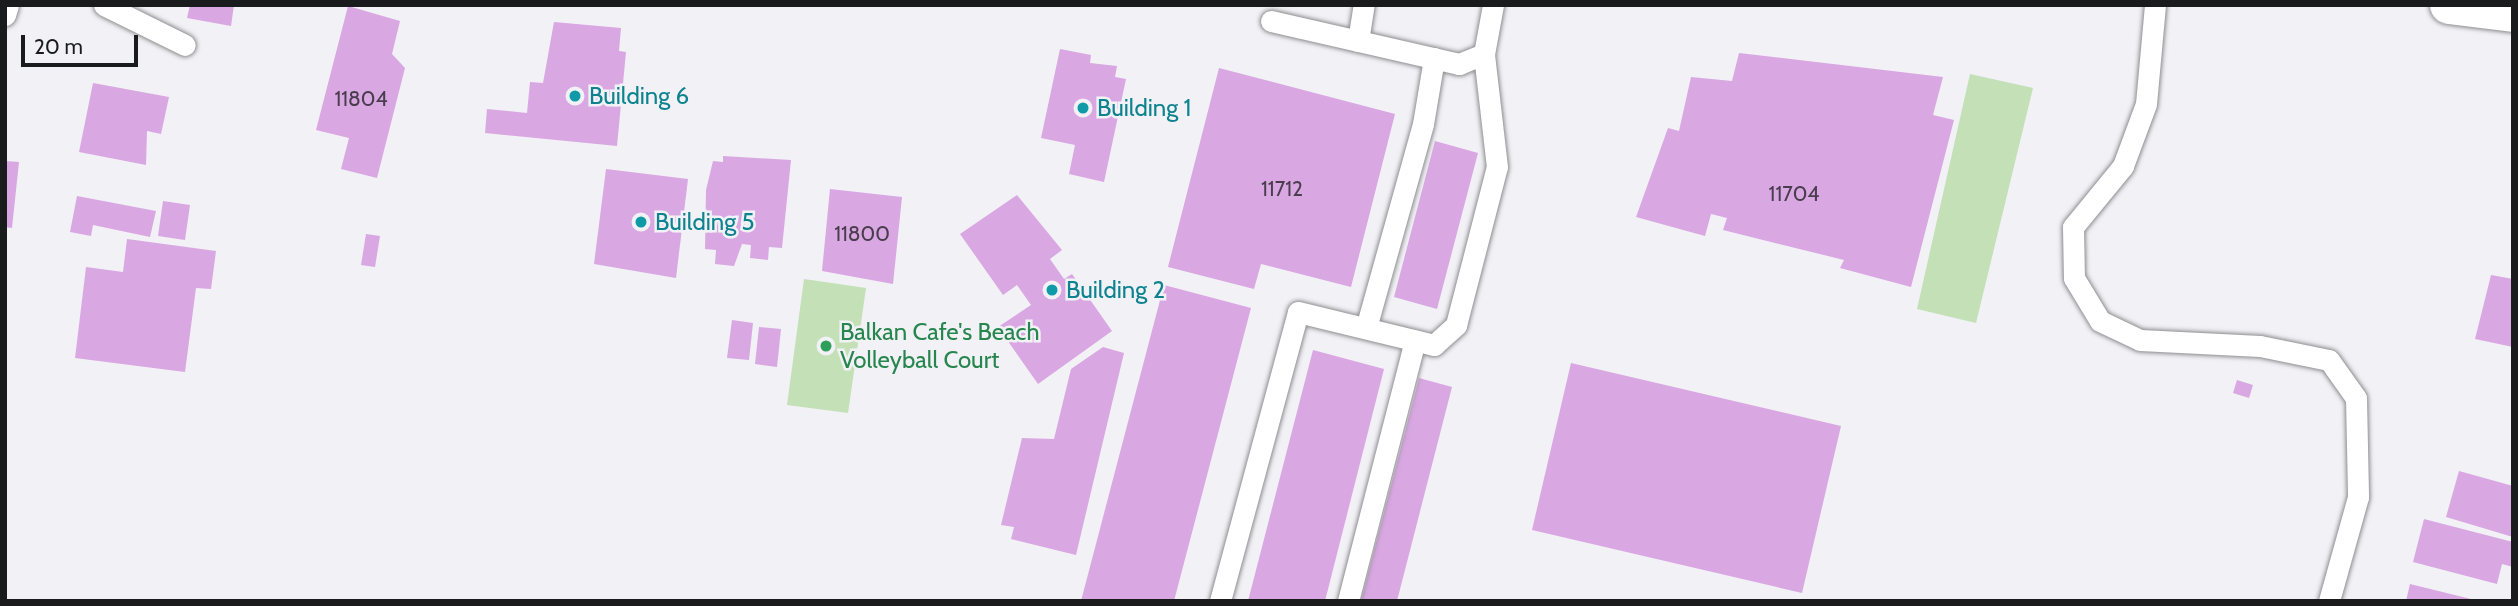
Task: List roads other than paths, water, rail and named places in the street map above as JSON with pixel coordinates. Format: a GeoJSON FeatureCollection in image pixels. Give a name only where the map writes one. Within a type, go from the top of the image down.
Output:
{"type":"FeatureCollection","features":[{"type":"Feature","properties":{"kind":"main road"},"geometry":{"type":"LineString","coordinates":[[2449,5],[2512,11]]}},
{"type":"Feature","properties":{"kind":"lane"},"geometry":{"type":"LineString","coordinates":[[5,15],[8,5]]}},
{"type":"Feature","properties":{"kind":"lane"},"geometry":{"type":"LineString","coordinates":[[104,5],[185,45]]}},
{"type":"Feature","properties":{"kind":"lane"},"geometry":{"type":"LineString","coordinates":[[1358,41],[1364,5]]}},
{"type":"Feature","properties":{"kind":"lane"},"geometry":{"type":"LineString","coordinates":[[1220,601],[1298,312],[1434,345],[1457,325],[1497,167],[1484,54],[1493,5]]}},
{"type":"Feature","properties":{"kind":"lane"},"geometry":{"type":"LineString","coordinates":[[2155,5],[2146,104],[2123,166],[2073,227],[2074,278],[2100,321],[2140,340],[2260,346],[2329,360],[2356,398],[2358,497],[2329,601]]}},
{"type":"Feature","properties":{"kind":"lane"},"geometry":{"type":"LineString","coordinates":[[1271,22],[1459,64],[1484,54]]}},
{"type":"Feature","properties":{"kind":"lane"},"geometry":{"type":"LineString","coordinates":[[1366,328],[1423,124],[1434,58]]}},
{"type":"Feature","properties":{"kind":"lane"},"geometry":{"type":"LineString","coordinates":[[1348,601],[1415,340]]}},
{"type":"Feature","properties":{"kind":"place","name":"Building 6"},"geometry":{"type":"Point","coordinates":[575,96]}},
{"type":"Feature","properties":{"kind":"place","name":"Building 1"},"geometry":{"type":"Point","coordinates":[1083,108]}},
{"type":"Feature","properties":{"kind":"place","name":"Building 5"},"geometry":{"type":"Point","coordinates":[641,222]}},
{"type":"Feature","properties":{"kind":"place","name":"Building 2"},"geometry":{"type":"Point","coordinates":[1052,290]}},
{"type":"Feature","properties":{"kind":"place","name":"Balkan Cafe's Beach Volleyball Court"},"geometry":{"type":"Point","coordinates":[826,346]}}]}
